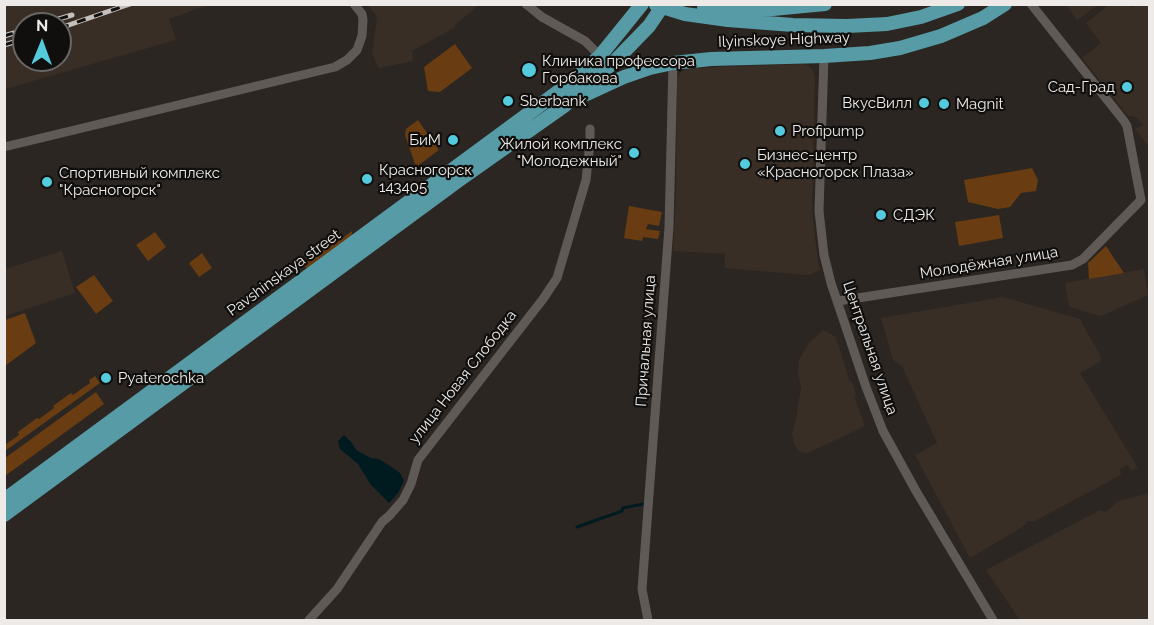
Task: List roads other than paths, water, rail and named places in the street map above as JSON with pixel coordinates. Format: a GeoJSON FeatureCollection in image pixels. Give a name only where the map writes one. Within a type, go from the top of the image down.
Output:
{"type":"FeatureCollection","features":[{"type":"Feature","properties":{"kind":"main road"},"geometry":{"type":"LineString","coordinates":[[600,56],[642,4]]}},
{"type":"Feature","properties":{"kind":"main road"},"geometry":{"type":"LineString","coordinates":[[654,4],[685,14],[728,20],[847,26],[887,24],[921,17],[957,4]]}},
{"type":"Feature","properties":{"kind":"main road"},"geometry":{"type":"LineString","coordinates":[[564,106],[615,62],[667,4],[720,10],[772,9],[825,4]]}},
{"type":"Feature","properties":{"kind":"main road","name":"Ilyinskoye Highway"},"geometry":{"type":"LineString","coordinates":[[564,106],[624,76],[673,63],[711,59],[870,53],[900,48],[952,31],[982,18],[1005,4]]}},
{"type":"Feature","properties":{"kind":"main road","name":"Pavshinskaya street"},"geometry":{"type":"LineString","coordinates":[[4,500],[570,83],[600,56]]}},
{"type":"Feature","properties":{"kind":"main road","name":"Pavshinskaya street"},"geometry":{"type":"LineString","coordinates":[[4,515],[459,180],[564,106]]}},
{"type":"Feature","properties":{"kind":"street"},"geometry":{"type":"LineString","coordinates":[[4,147],[335,67],[357,50],[362,36],[362,14],[354,4]]}},
{"type":"Feature","properties":{"kind":"street"},"geometry":{"type":"LineString","coordinates":[[526,4],[542,17],[585,41],[600,56]]}},
{"type":"Feature","properties":{"kind":"street","name":"Молодёжная улица"},"geometry":{"type":"LineString","coordinates":[[838,301],[1072,265],[1083,259],[1141,200],[1124,121],[1031,4]]}},
{"type":"Feature","properties":{"kind":"street","name":"Центральная улица"},"geometry":{"type":"LineString","coordinates":[[824,56],[819,211],[824,255],[830,278],[883,431],[993,621]]}},
{"type":"Feature","properties":{"kind":"street","name":"Причальная улица"},"geometry":{"type":"LineString","coordinates":[[648,621],[642,589],[669,227],[673,63]]}},
{"type":"Feature","properties":{"kind":"street","name":"улица Новая Слободка"},"geometry":{"type":"LineString","coordinates":[[309,621],[337,589],[382,522],[403,500],[411,484],[418,460],[557,278],[588,167],[590,129]]}},
{"type":"Feature","properties":{"kind":"water"},"geometry":{"type":"Polygon","coordinates":[[[344,435],[356,450],[371,458],[379,459],[400,473],[404,481],[398,493],[389,503],[371,485],[358,464],[340,449],[338,441],[344,435]]]}},
{"type":"Feature","properties":{"kind":"waterway"},"geometry":{"type":"LineString","coordinates":[[577,527],[622,511],[623,508],[643,504]]}},
{"type":"Feature","properties":{"kind":"railway"},"geometry":{"type":"LineString","coordinates":[[72,24],[130,4]]}},
{"type":"Feature","properties":{"kind":"railway"},"geometry":{"type":"LineString","coordinates":[[4,36],[12,34]]}},
{"type":"Feature","properties":{"kind":"railway"},"geometry":{"type":"LineString","coordinates":[[4,45],[12,43]]}},
{"type":"Feature","properties":{"kind":"place","name":"Клиника профессора Горбакова"},"geometry":{"type":"Point","coordinates":[529,70]}},
{"type":"Feature","properties":{"kind":"place","name":"Сад-Град"},"geometry":{"type":"Point","coordinates":[1127,87]}},
{"type":"Feature","properties":{"kind":"place","name":"Sberbank"},"geometry":{"type":"Point","coordinates":[508,101]}},
{"type":"Feature","properties":{"kind":"place","name":"ВкусВилл"},"geometry":{"type":"Point","coordinates":[924,103]}},
{"type":"Feature","properties":{"kind":"place","name":"Magnit"},"geometry":{"type":"Point","coordinates":[944,104]}},
{"type":"Feature","properties":{"kind":"place","name":"Profipump"},"geometry":{"type":"Point","coordinates":[780,131]}},
{"type":"Feature","properties":{"kind":"place","name":"БиМ"},"geometry":{"type":"Point","coordinates":[453,140]}},
{"type":"Feature","properties":{"kind":"place","name":"Жилой комплекс \"Молодежный\""},"geometry":{"type":"Point","coordinates":[634,153]}},
{"type":"Feature","properties":{"kind":"place","name":"Бизнес-центр «Красногорск Плаза»"},"geometry":{"type":"Point","coordinates":[745,164]}},
{"type":"Feature","properties":{"kind":"place","name":"Красногорск 143405"},"geometry":{"type":"Point","coordinates":[367,179]}},
{"type":"Feature","properties":{"kind":"place","name":"Спортивный комплекс \"Красногорск\""},"geometry":{"type":"Point","coordinates":[47,182]}},
{"type":"Feature","properties":{"kind":"place","name":"СДЭК"},"geometry":{"type":"Point","coordinates":[881,215]}},
{"type":"Feature","properties":{"kind":"place","name":"Pyaterochka"},"geometry":{"type":"Point","coordinates":[106,378]}}]}
